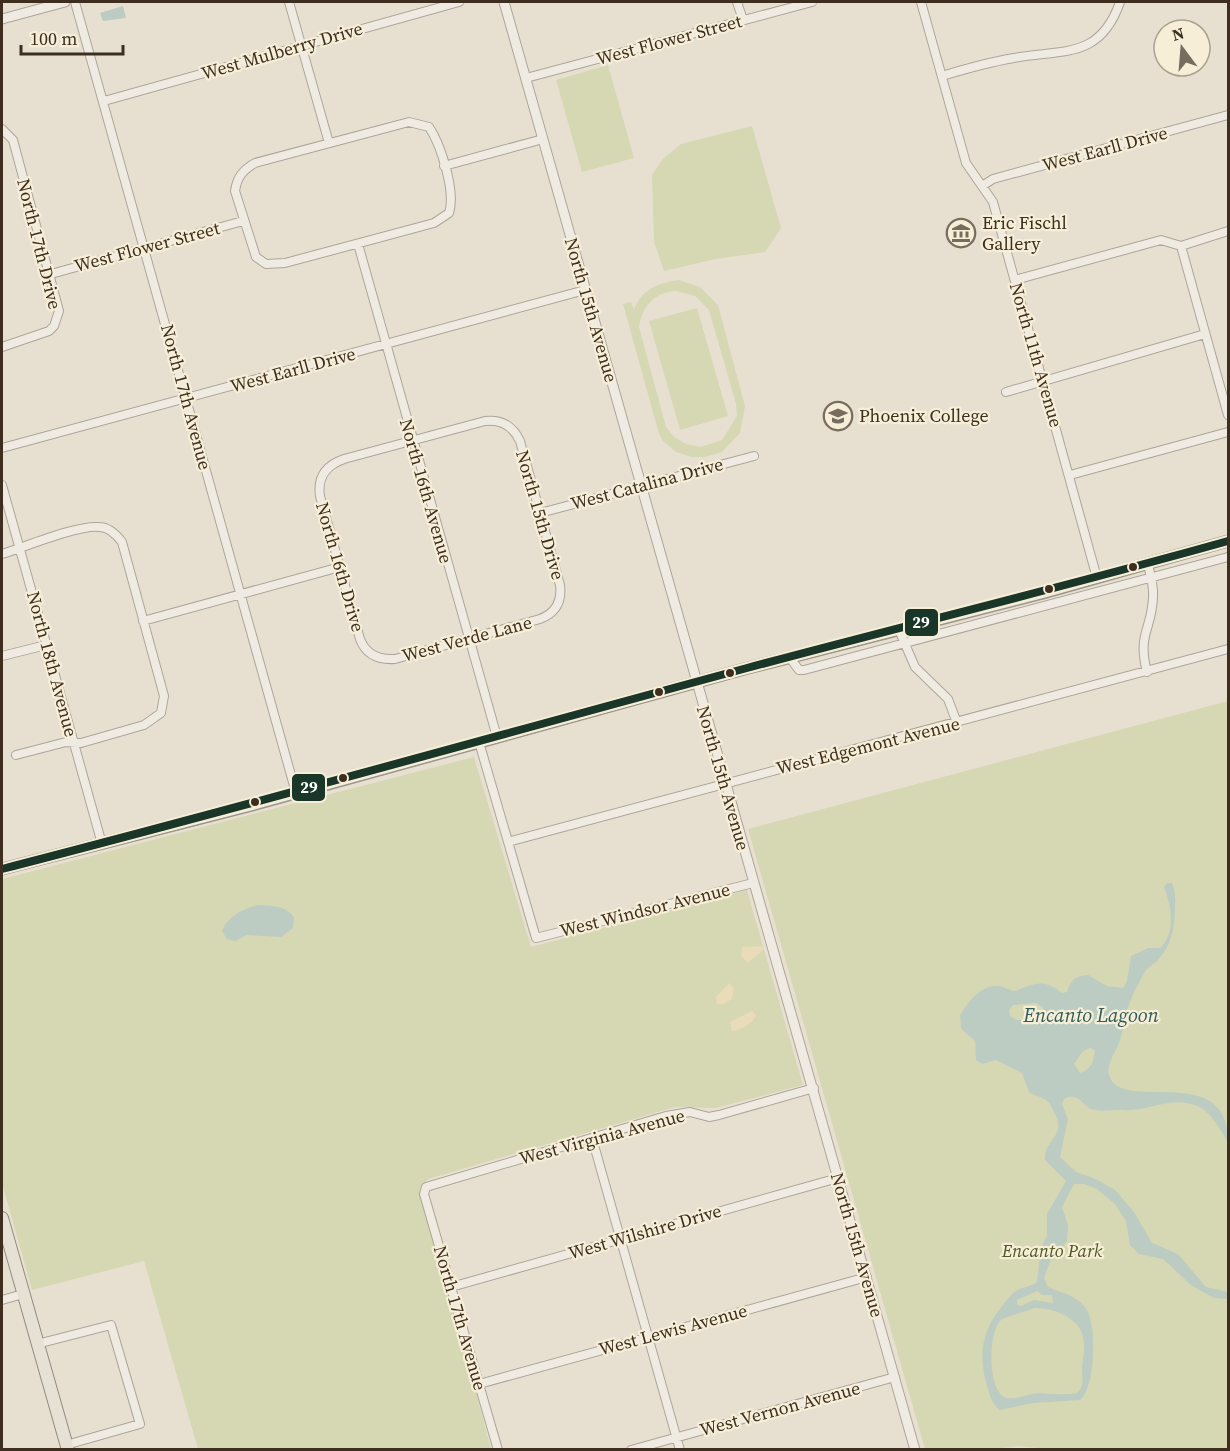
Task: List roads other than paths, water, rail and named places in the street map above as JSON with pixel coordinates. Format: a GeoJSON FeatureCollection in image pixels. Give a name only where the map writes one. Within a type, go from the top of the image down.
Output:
{"type":"FeatureCollection","features":[{"type":"Feature","properties":{"kind":"main road"},"geometry":{"type":"LineString","coordinates":[[2,869],[296,793],[697,682],[1097,578],[1228,541]]}},
{"type":"Feature","properties":{"kind":"main road"},"geometry":{"type":"LineString","coordinates":[[2,1218],[67,1447]]}},
{"type":"Feature","properties":{"kind":"street"},"geometry":{"type":"LineString","coordinates":[[2,19],[65,2]]}},
{"type":"Feature","properties":{"kind":"street","name":"North 17th Avenue"},"geometry":{"type":"LineString","coordinates":[[75,2],[296,793]]}},
{"type":"Feature","properties":{"kind":"street"},"geometry":{"type":"LineString","coordinates":[[289,2],[329,143]]}},
{"type":"Feature","properties":{"kind":"street","name":"West Mulberry Drive"},"geometry":{"type":"LineString","coordinates":[[104,101],[459,2]]}},
{"type":"Feature","properties":{"kind":"street","name":"North 15th Avenue"},"geometry":{"type":"LineString","coordinates":[[504,2],[915,1449]]}},
{"type":"Feature","properties":{"kind":"street"},"geometry":{"type":"LineString","coordinates":[[737,2],[743,20]]}},
{"type":"Feature","properties":{"kind":"street","name":"West Flower Street"},"geometry":{"type":"LineString","coordinates":[[526,78],[812,2]]}},
{"type":"Feature","properties":{"kind":"street","name":"North 11th Avenue"},"geometry":{"type":"LineString","coordinates":[[921,2],[966,163],[993,202],[1097,578]]}},
{"type":"Feature","properties":{"kind":"street"},"geometry":{"type":"LineString","coordinates":[[942,76],[1012,58],[1077,50],[1102,33],[1116,13],[1120,2]]}},
{"type":"Feature","properties":{"kind":"street","name":"West Earll Drive"},"geometry":{"type":"LineString","coordinates":[[982,186],[993,180],[1228,115]]}},
{"type":"Feature","properties":{"kind":"street"},"geometry":{"type":"LineString","coordinates":[[409,122],[429,127],[436,138],[444,166],[452,197],[449,213],[434,223],[285,263],[266,264],[252,250],[235,191],[237,182],[245,169],[255,163],[409,122]]}},
{"type":"Feature","properties":{"kind":"street","name":"North 17th Drive"},"geometry":{"type":"LineString","coordinates":[[2,129],[13,140],[51,274],[59,311],[54,326],[37,336],[2,346]]}},
{"type":"Feature","properties":{"kind":"street"},"geometry":{"type":"LineString","coordinates":[[444,166],[543,139]]}},
{"type":"Feature","properties":{"kind":"street","name":"West Flower Street"},"geometry":{"type":"LineString","coordinates":[[51,274],[243,221]]}},
{"type":"Feature","properties":{"kind":"street"},"geometry":{"type":"LineString","coordinates":[[1015,280],[1161,240],[1181,246],[1228,231]]}},
{"type":"Feature","properties":{"kind":"street","name":"North 16th Avenue"},"geometry":{"type":"LineString","coordinates":[[358,244],[497,737]]}},
{"type":"Feature","properties":{"kind":"street"},"geometry":{"type":"LineString","coordinates":[[1181,246],[1228,415]]}},
{"type":"Feature","properties":{"kind":"street","name":"West Earll Drive"},"geometry":{"type":"LineString","coordinates":[[2,448],[585,290]]}},
{"type":"Feature","properties":{"kind":"street"},"geometry":{"type":"LineString","coordinates":[[1006,392],[1043,379],[1205,334]]}},
{"type":"Feature","properties":{"kind":"street","name":"North 15th Drive"},"geometry":{"type":"LineString","coordinates":[[412,442],[485,422],[498,421],[507,425],[519,441],[560,585],[561,597],[555,610]]}},
{"type":"Feature","properties":{"kind":"street"},"geometry":{"type":"LineString","coordinates":[[1070,475],[1228,432]]}},
{"type":"Feature","properties":{"kind":"street","name":"North 16th Drive"},"geometry":{"type":"LineString","coordinates":[[377,657],[362,644],[319,489],[324,471],[334,463],[412,442]]}},
{"type":"Feature","properties":{"kind":"street","name":"West Catalina Drive"},"geometry":{"type":"LineString","coordinates":[[540,513],[754,456]]}},
{"type":"Feature","properties":{"kind":"street","name":"North 18th Avenue"},"geometry":{"type":"LineString","coordinates":[[2,485],[102,844]]}},
{"type":"Feature","properties":{"kind":"street"},"geometry":{"type":"LineString","coordinates":[[2,554],[91,527],[109,529],[122,542],[164,696],[161,713],[144,725],[81,743],[16,755]]}},
{"type":"Feature","properties":{"kind":"street"},"geometry":{"type":"LineString","coordinates":[[790,658],[799,670],[804,670],[1228,557]]}},
{"type":"Feature","properties":{"kind":"street"},"geometry":{"type":"LineString","coordinates":[[1147,672],[1142,653],[1142,639],[1152,611],[1152,579],[1148,564]]}},
{"type":"Feature","properties":{"kind":"street"},"geometry":{"type":"LineString","coordinates":[[143,621],[340,567]]}},
{"type":"Feature","properties":{"kind":"street","name":"West Verde Lane"},"geometry":{"type":"LineString","coordinates":[[377,657],[395,658],[468,639],[540,619],[555,610]]}},
{"type":"Feature","properties":{"kind":"street"},"geometry":{"type":"LineString","coordinates":[[899,630],[915,667],[948,699],[957,723]]}},
{"type":"Feature","properties":{"kind":"street"},"geometry":{"type":"LineString","coordinates":[[2,656],[46,645]]}},
{"type":"Feature","properties":{"kind":"street","name":"West Edgemont Avenue"},"geometry":{"type":"LineString","coordinates":[[508,842],[1228,649]]}},
{"type":"Feature","properties":{"kind":"street"},"geometry":{"type":"LineString","coordinates":[[479,742],[508,842]]}},
{"type":"Feature","properties":{"kind":"street","name":"West Windsor Avenue"},"geometry":{"type":"LineString","coordinates":[[508,842],[536,938],[753,883]]}},
{"type":"Feature","properties":{"kind":"street","name":"West Virginia Avenue"},"geometry":{"type":"LineString","coordinates":[[426,1187],[680,1113],[719,1115],[814,1088]]}},
{"type":"Feature","properties":{"kind":"street"},"geometry":{"type":"LineString","coordinates":[[592,1138],[680,1449]]}},
{"type":"Feature","properties":{"kind":"street","name":"West Wilshire Drive"},"geometry":{"type":"LineString","coordinates":[[451,1287],[838,1178]]}},
{"type":"Feature","properties":{"kind":"street","name":"North 17th Avenue"},"geometry":{"type":"LineString","coordinates":[[426,1187],[424,1194],[498,1449]]}},
{"type":"Feature","properties":{"kind":"street","name":"West Lewis Avenue"},"geometry":{"type":"LineString","coordinates":[[479,1384],[867,1277]]}},
{"type":"Feature","properties":{"kind":"street"},"geometry":{"type":"LineString","coordinates":[[2,1300],[23,1294]]}},
{"type":"Feature","properties":{"kind":"street"},"geometry":{"type":"LineString","coordinates":[[37,1344],[111,1325],[140,1424],[67,1447]]}},
{"type":"Feature","properties":{"kind":"street","name":"West Vernon Avenue"},"geometry":{"type":"LineString","coordinates":[[631,1449],[894,1377]]}},
{"type":"Feature","properties":{"kind":"water"},"geometry":{"type":"Polygon","coordinates":[[[123,6],[126,18],[103,21],[100,13],[123,6]]]}},
{"type":"Feature","properties":{"kind":"water","name":"Encanto Lagoon"},"geometry":{"type":"Polygon","coordinates":[[[1167,883],[1172,883],[1175,893],[1173,931],[1166,949],[1147,969],[1133,994],[1120,1040],[1110,1062],[1109,1075],[1117,1086],[1132,1091],[1173,1092],[1194,1095],[1211,1102],[1224,1117],[1228,1142],[1210,1115],[1195,1105],[1177,1102],[1141,1109],[1098,1111],[1091,1109],[1077,1098],[1069,1097],[1064,1099],[1062,1104],[1068,1119],[1060,1157],[1076,1172],[1096,1179],[1115,1190],[1134,1212],[1152,1243],[1178,1254],[1206,1287],[1228,1292],[1228,1299],[1214,1298],[1192,1286],[1163,1259],[1139,1254],[1130,1245],[1126,1221],[1115,1204],[1097,1189],[1084,1184],[1074,1184],[1062,1207],[1068,1225],[1067,1241],[1050,1262],[1044,1278],[1048,1287],[1073,1297],[1085,1307],[1089,1315],[1093,1355],[1089,1383],[1080,1400],[1033,1403],[1000,1410],[992,1401],[986,1382],[982,1360],[984,1341],[996,1314],[1011,1295],[1037,1282],[1041,1247],[1047,1236],[1047,1214],[1066,1181],[1045,1160],[1048,1147],[1058,1127],[1058,1120],[1050,1104],[1029,1092],[1022,1073],[996,1060],[982,1064],[976,1060],[975,1042],[961,1028],[960,1015],[976,994],[993,986],[1016,991],[1036,984],[1045,984],[1062,993],[1067,992],[1076,978],[1088,975],[1107,986],[1123,988],[1127,981],[1131,956],[1148,948],[1160,948],[1169,935],[1171,919],[1164,887],[1167,883]],[[1036,1003],[1013,1005],[1009,1010],[1010,1016],[1017,1020],[1042,1019],[1043,1008],[1036,1003]],[[1090,1048],[1083,1051],[1074,1064],[1080,1073],[1087,1070],[1091,1064],[1095,1050],[1090,1048]],[[1037,1291],[1017,1300],[1017,1305],[1021,1306],[1034,1300],[1053,1303],[1052,1295],[1042,1295],[1037,1291]],[[1034,1308],[1000,1321],[993,1338],[993,1375],[1000,1394],[1007,1398],[1015,1398],[1040,1393],[1063,1394],[1080,1391],[1083,1378],[1084,1343],[1079,1327],[1067,1316],[1042,1308],[1034,1308]]]}},
{"type":"Feature","properties":{"kind":"water"},"geometry":{"type":"Polygon","coordinates":[[[258,905],[278,907],[287,911],[294,918],[293,928],[281,937],[247,935],[235,941],[227,939],[222,931],[228,921],[247,908],[258,905]]]}},
{"type":"Feature","properties":{"kind":"place","name":"Eric Fischl Gallery"},"geometry":{"type":"Point","coordinates":[961,233]}},
{"type":"Feature","properties":{"kind":"place","name":"Phoenix College"},"geometry":{"type":"Point","coordinates":[838,416]}},
{"type":"Feature","properties":{"kind":"park label","name":"Encanto Park"},"geometry":{"type":"Point","coordinates":[1052,1251]}}]}
